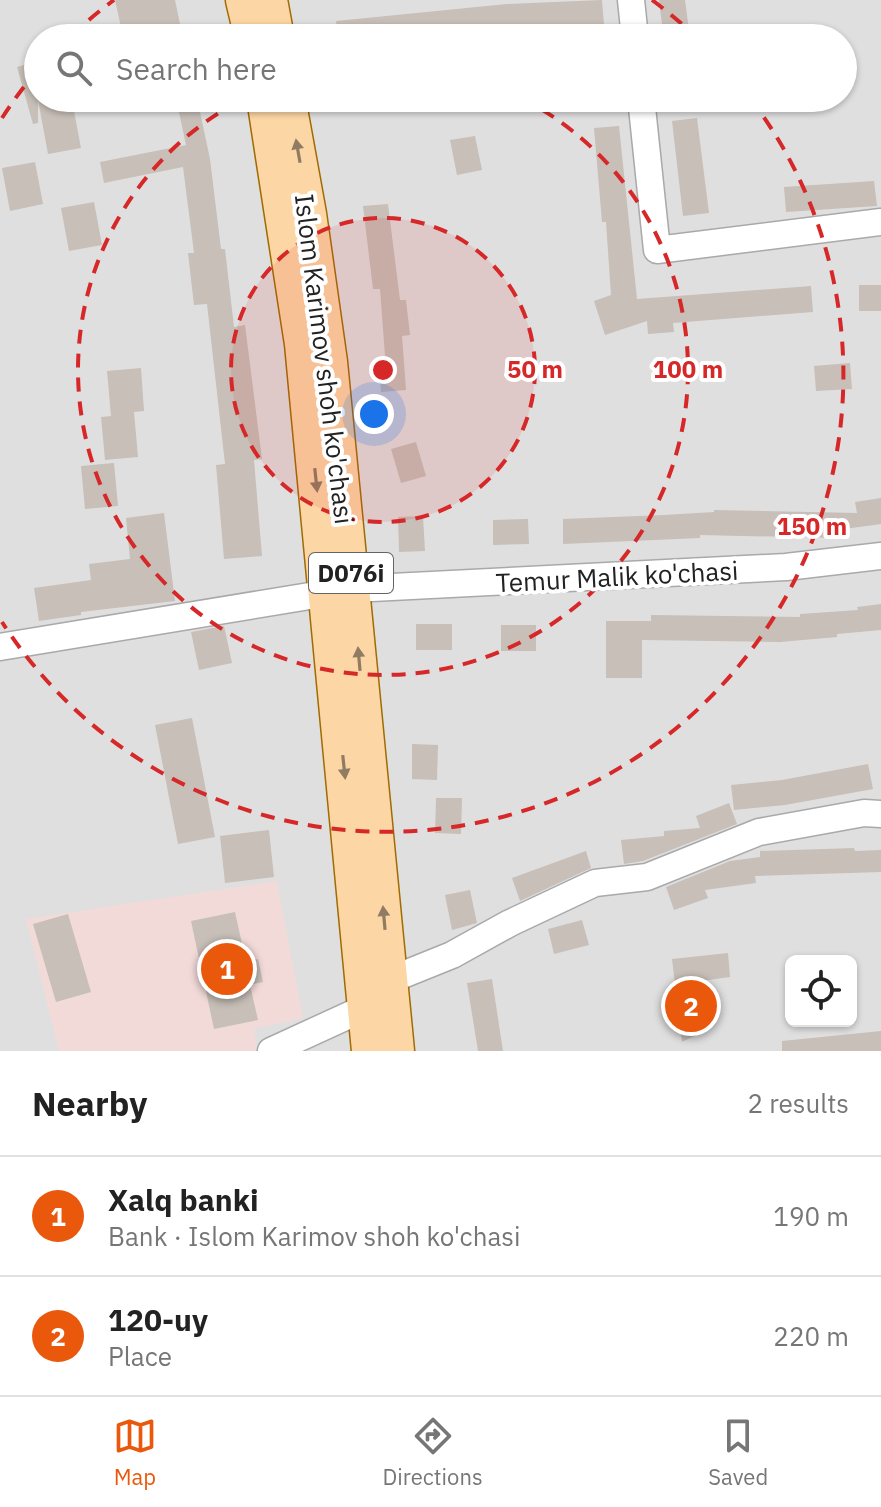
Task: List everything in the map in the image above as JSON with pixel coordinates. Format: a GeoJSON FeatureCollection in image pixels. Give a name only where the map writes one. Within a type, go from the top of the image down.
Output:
{"type":"FeatureCollection","features":[{"type":"Feature","properties":{"kind":"main road"},"geometry":{"type":"LineString","coordinates":[[243,0],[249,24]]}},
{"type":"Feature","properties":{"kind":"main road"},"geometry":{"type":"LineString","coordinates":[[270,0],[274,24]]}},
{"type":"Feature","properties":{"kind":"main road","name":"Islom Karimov shoh ko'chasi"},"geometry":{"type":"LineString","coordinates":[[266,112],[340,591],[382,994],[397,1051]]}},
{"type":"Feature","properties":{"kind":"main road","name":"Islom Karimov shoh ko'chasi"},"geometry":{"type":"LineString","coordinates":[[291,112],[330,362],[340,591]]}},
{"type":"Feature","properties":{"kind":"main road","name":"Islom Karimov shoh ko'chasi"},"geometry":{"type":"LineString","coordinates":[[369,1051],[382,994]]}},
{"type":"Feature","properties":{"kind":"street"},"geometry":{"type":"LineString","coordinates":[[631,0],[634,24]]}},
{"type":"Feature","properties":{"kind":"street"},"geometry":{"type":"LineString","coordinates":[[642,112],[657,250],[881,222]]}},
{"type":"Feature","properties":{"kind":"street","name":"Temur Malik ko'chasi"},"geometry":{"type":"LineString","coordinates":[[0,647],[340,591],[786,567],[881,556]]}},
{"type":"Feature","properties":{"kind":"street"},"geometry":{"type":"LineString","coordinates":[[271,1051],[510,923],[595,883],[647,877],[759,832],[864,813],[881,814]]}},
{"type":"Feature","properties":{"kind":"shaded area"},"geometry":{"type":"Polygon","coordinates":[[[0,0],[881,0],[881,1051],[0,1051],[0,0]]]}},
{"type":"Feature","properties":{"kind":"shaded area"},"geometry":{"type":"Polygon","coordinates":[[[277,881],[303,1018],[254,1029],[257,1051],[59,1051],[26,919],[277,881]]]}},
{"type":"Feature","properties":{"kind":"building"},"geometry":{"type":"Polygon","coordinates":[[[115,0],[175,0],[180,24],[120,24],[115,0]]]}},
{"type":"Feature","properties":{"kind":"building"},"geometry":{"type":"Polygon","coordinates":[[[602,0],[604,24],[336,24],[336,21],[507,4],[602,0]]]}},
{"type":"Feature","properties":{"kind":"building"},"geometry":{"type":"Polygon","coordinates":[[[659,0],[685,0],[688,24],[662,24],[659,0]]]}},
{"type":"Feature","properties":{"kind":"building"},"geometry":{"type":"Polygon","coordinates":[[[24,65],[24,92],[17,67],[24,65]]]}},
{"type":"Feature","properties":{"kind":"building"},"geometry":{"type":"Polygon","coordinates":[[[30,112],[38,112],[38,123],[33,124],[30,112]]]}},
{"type":"Feature","properties":{"kind":"building"},"geometry":{"type":"Polygon","coordinates":[[[40,112],[74,112],[81,148],[48,154],[40,112]]]}},
{"type":"Feature","properties":{"kind":"building"},"geometry":{"type":"Polygon","coordinates":[[[179,112],[200,112],[210,159],[221,249],[225,249],[234,327],[245,325],[262,459],[254,460],[262,556],[224,559],[216,465],[225,464],[207,304],[194,305],[188,253],[194,253],[183,167],[104,183],[100,162],[186,145],[179,112]]]}},
{"type":"Feature","properties":{"kind":"building"},"geometry":{"type":"Polygon","coordinates":[[[697,118],[709,213],[683,216],[672,121],[697,118]]]}},
{"type":"Feature","properties":{"kind":"building"},"geometry":{"type":"Polygon","coordinates":[[[619,126],[637,299],[811,286],[813,312],[673,323],[674,332],[648,334],[647,321],[605,335],[594,301],[611,295],[606,222],[602,222],[594,128],[619,126]]]}},
{"type":"Feature","properties":{"kind":"building"},"geometry":{"type":"Polygon","coordinates":[[[475,136],[482,170],[457,175],[450,140],[475,136]]]}},
{"type":"Feature","properties":{"kind":"building"},"geometry":{"type":"Polygon","coordinates":[[[35,162],[43,204],[10,211],[2,168],[35,162]]]}},
{"type":"Feature","properties":{"kind":"building"},"geometry":{"type":"Polygon","coordinates":[[[874,181],[877,206],[786,212],[784,187],[874,181]]]}},
{"type":"Feature","properties":{"kind":"building"},"geometry":{"type":"Polygon","coordinates":[[[94,202],[102,245],[69,251],[61,208],[94,202]]]}},
{"type":"Feature","properties":{"kind":"building"},"geometry":{"type":"Polygon","coordinates":[[[388,204],[400,300],[406,300],[410,335],[402,336],[406,390],[381,392],[378,357],[385,356],[380,289],[373,289],[363,206],[388,204]]]}},
{"type":"Feature","properties":{"kind":"building"},"geometry":{"type":"Polygon","coordinates":[[[859,285],[881,285],[881,311],[859,311],[859,285]]]}},
{"type":"Feature","properties":{"kind":"building"},"geometry":{"type":"Polygon","coordinates":[[[850,363],[852,389],[816,391],[814,366],[850,363]]]}},
{"type":"Feature","properties":{"kind":"building"},"geometry":{"type":"Polygon","coordinates":[[[141,368],[144,411],[134,412],[138,457],[105,460],[101,417],[111,416],[107,371],[141,368]]]}},
{"type":"Feature","properties":{"kind":"building"},"geometry":{"type":"Polygon","coordinates":[[[416,442],[426,476],[401,483],[391,449],[416,442]]]}},
{"type":"Feature","properties":{"kind":"building"},"geometry":{"type":"Polygon","coordinates":[[[114,463],[118,506],[85,509],[81,466],[114,463]]]}},
{"type":"Feature","properties":{"kind":"building"},"geometry":{"type":"Polygon","coordinates":[[[881,498],[881,524],[837,530],[837,538],[700,535],[700,538],[563,544],[563,519],[714,510],[857,513],[855,502],[881,498]]]}},
{"type":"Feature","properties":{"kind":"building"},"geometry":{"type":"Polygon","coordinates":[[[164,513],[175,601],[81,612],[81,615],[39,621],[34,588],[91,580],[89,564],[130,559],[126,518],[164,513]]]}},
{"type":"Feature","properties":{"kind":"building"},"geometry":{"type":"Polygon","coordinates":[[[423,516],[425,551],[399,552],[398,517],[423,516]]]}},
{"type":"Feature","properties":{"kind":"building"},"geometry":{"type":"Polygon","coordinates":[[[528,519],[529,544],[493,545],[493,520],[528,519]]]}},
{"type":"Feature","properties":{"kind":"building"},"geometry":{"type":"Polygon","coordinates":[[[881,604],[881,630],[837,634],[837,637],[780,642],[642,640],[642,678],[606,678],[606,621],[651,621],[651,615],[800,617],[800,614],[858,610],[857,607],[881,604]]]}},
{"type":"Feature","properties":{"kind":"building"},"geometry":{"type":"Polygon","coordinates":[[[416,624],[452,624],[452,650],[416,650],[416,624]]]}},
{"type":"Feature","properties":{"kind":"building"},"geometry":{"type":"Polygon","coordinates":[[[501,625],[536,625],[536,651],[501,651],[501,625]]]}},
{"type":"Feature","properties":{"kind":"building"},"geometry":{"type":"Polygon","coordinates":[[[224,626],[232,663],[199,670],[191,632],[224,626]]]}},
{"type":"Feature","properties":{"kind":"building"},"geometry":{"type":"Polygon","coordinates":[[[192,718],[215,837],[178,844],[155,725],[192,718]]]}},
{"type":"Feature","properties":{"kind":"building"},"geometry":{"type":"Polygon","coordinates":[[[412,744],[438,745],[437,780],[412,779],[412,744]]]}},
{"type":"Feature","properties":{"kind":"building"},"geometry":{"type":"Polygon","coordinates":[[[868,764],[873,789],[785,805],[734,810],[731,785],[782,780],[868,764]]]}},
{"type":"Feature","properties":{"kind":"building"},"geometry":{"type":"Polygon","coordinates":[[[436,798],[462,798],[461,834],[435,833],[436,798]]]}},
{"type":"Feature","properties":{"kind":"building"},"geometry":{"type":"Polygon","coordinates":[[[729,803],[737,824],[643,861],[624,864],[621,840],[664,836],[664,831],[700,828],[696,816],[729,803]]]}},
{"type":"Feature","properties":{"kind":"building"},"geometry":{"type":"Polygon","coordinates":[[[269,830],[274,877],[225,883],[220,836],[269,830]]]}},
{"type":"Feature","properties":{"kind":"building"},"geometry":{"type":"Polygon","coordinates":[[[854,848],[855,851],[881,850],[881,872],[755,876],[756,883],[705,890],[708,898],[674,910],[666,887],[730,861],[760,857],[760,851],[854,848]]]}},
{"type":"Feature","properties":{"kind":"building"},"geometry":{"type":"Polygon","coordinates":[[[586,851],[591,868],[520,901],[512,878],[586,851]]]}},
{"type":"Feature","properties":{"kind":"building"},"geometry":{"type":"Polygon","coordinates":[[[470,890],[477,923],[452,930],[445,895],[470,890]]]}},
{"type":"Feature","properties":{"kind":"building"},"geometry":{"type":"Polygon","coordinates":[[[235,912],[246,962],[258,959],[263,982],[250,985],[258,1020],[214,1029],[191,921],[235,912]]]}},
{"type":"Feature","properties":{"kind":"building"},"geometry":{"type":"Polygon","coordinates":[[[68,914],[91,992],[56,1002],[33,924],[68,914]]]}},
{"type":"Feature","properties":{"kind":"building"},"geometry":{"type":"Polygon","coordinates":[[[582,920],[589,945],[554,954],[548,929],[582,920]]]}},
{"type":"Feature","properties":{"kind":"building"},"geometry":{"type":"Polygon","coordinates":[[[728,953],[730,977],[701,981],[706,1030],[682,1042],[672,959],[728,953]]]}},
{"type":"Feature","properties":{"kind":"building"},"geometry":{"type":"Polygon","coordinates":[[[492,979],[503,1051],[478,1051],[467,983],[492,979]]]}},
{"type":"Feature","properties":{"kind":"building"},"geometry":{"type":"Polygon","coordinates":[[[881,1031],[881,1051],[782,1051],[782,1041],[881,1031]]]}},
{"type":"Feature","properties":{"kind":"place","name":"Xalq banki"},"geometry":{"type":"Point","coordinates":[227,969]}},
{"type":"Feature","properties":{"kind":"place","name":"120-uy"},"geometry":{"type":"Point","coordinates":[691,1006]}}]}
